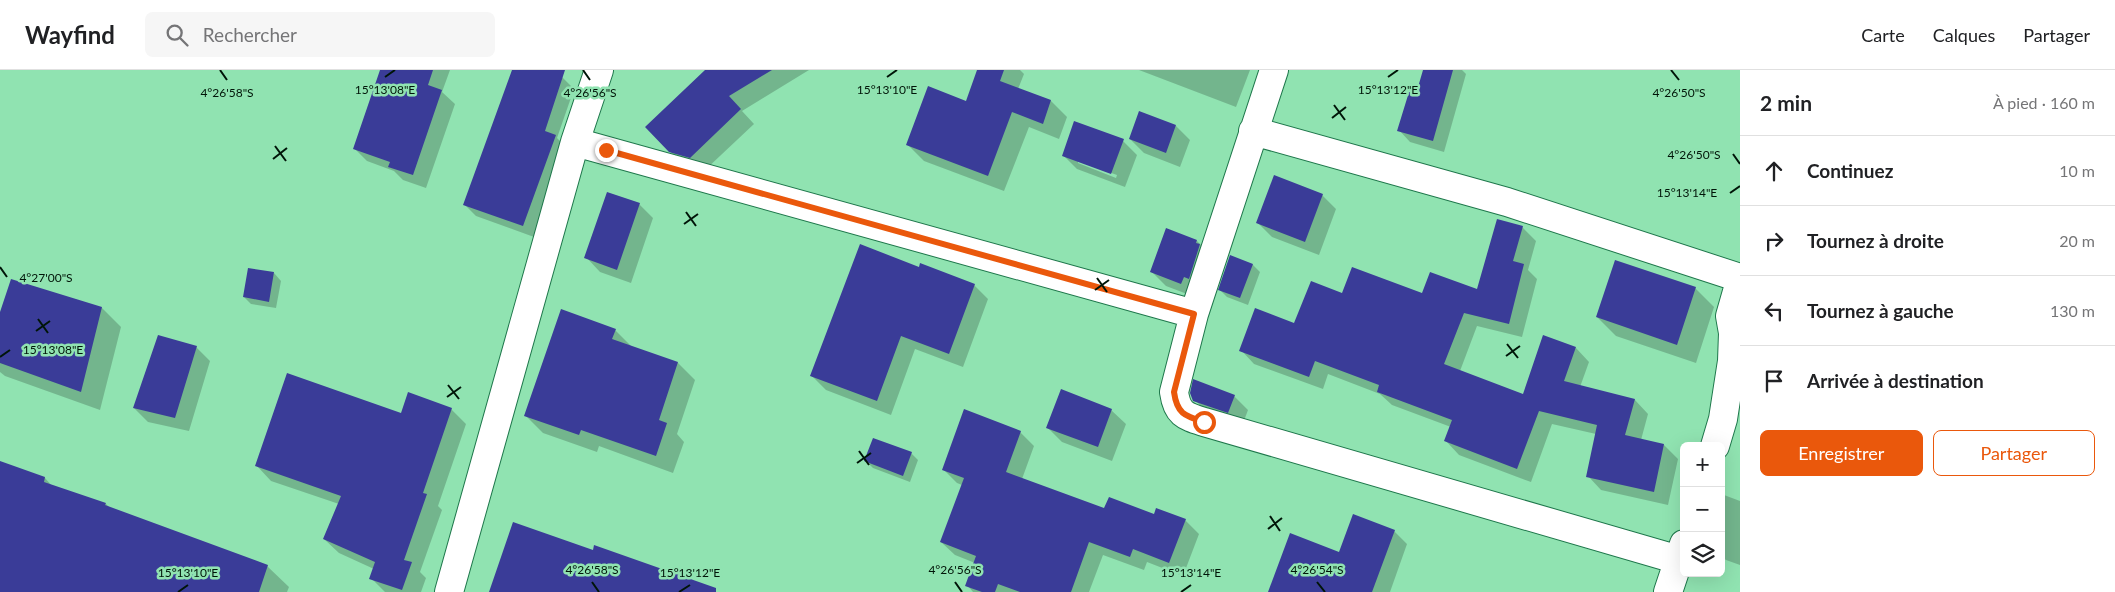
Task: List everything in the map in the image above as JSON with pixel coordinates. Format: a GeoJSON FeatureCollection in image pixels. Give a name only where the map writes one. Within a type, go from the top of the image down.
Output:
{"type":"FeatureCollection","features":[{"type":"Feature","properties":{"kind":"street"},"geometry":{"type":"LineString","coordinates":[[1274,70],[1194,314],[1174,392],[1175,403],[1179,410],[1187,416],[1680,552]]}},
{"type":"Feature","properties":{"kind":"street"},"geometry":{"type":"LineString","coordinates":[[449,592],[575,142],[605,73]]}},
{"type":"Feature","properties":{"kind":"street"},"geometry":{"type":"LineString","coordinates":[[1253,131],[1507,202],[1740,280],[1730,316],[1733,333],[1731,370],[1723,419],[1715,442]]}},
{"type":"Feature","properties":{"kind":"street"},"geometry":{"type":"LineString","coordinates":[[575,142],[1194,314]]}},
{"type":"Feature","properties":{"kind":"street"},"geometry":{"type":"LineString","coordinates":[[1668,592],[1680,555]]}},
{"type":"Feature","properties":{"kind":"building"},"geometry":{"type":"Polygon","coordinates":[[[380,70],[433,70],[428,85],[442,90],[413,175],[388,167],[390,162],[353,149],[380,70]]]}},
{"type":"Feature","properties":{"kind":"building"},"geometry":{"type":"Polygon","coordinates":[[[512,70],[565,70],[545,131],[556,135],[523,226],[463,205],[512,70]]]}},
{"type":"Feature","properties":{"kind":"building"},"geometry":{"type":"Polygon","coordinates":[[[705,70],[772,70],[729,96],[741,109],[690,158],[669,152],[645,127],[705,70]]]}},
{"type":"Feature","properties":{"kind":"building"},"geometry":{"type":"Polygon","coordinates":[[[977,70],[1004,70],[1000,81],[1051,100],[1043,124],[1012,112],[988,176],[906,145],[928,86],[966,101],[977,70]]]}},
{"type":"Feature","properties":{"kind":"building"},"geometry":{"type":"Polygon","coordinates":[[[1423,70],[1453,70],[1433,141],[1397,131],[1409,92],[1416,94],[1423,70]]]}},
{"type":"Feature","properties":{"kind":"building"},"geometry":{"type":"Polygon","coordinates":[[[1139,111],[1176,125],[1166,153],[1129,139],[1139,111]]]}},
{"type":"Feature","properties":{"kind":"building"},"geometry":{"type":"Polygon","coordinates":[[[1074,121],[1124,139],[1111,174],[1062,156],[1074,121]]]}},
{"type":"Feature","properties":{"kind":"building"},"geometry":{"type":"Polygon","coordinates":[[[1274,175],[1323,194],[1305,242],[1256,223],[1274,175]]]}},
{"type":"Feature","properties":{"kind":"building"},"geometry":{"type":"Polygon","coordinates":[[[607,192],[640,203],[617,270],[584,258],[607,192]]]}},
{"type":"Feature","properties":{"kind":"building"},"geometry":{"type":"Polygon","coordinates":[[[1497,219],[1523,226],[1513,261],[1524,264],[1509,324],[1464,313],[1444,364],[1523,394],[1543,335],[1576,347],[1564,381],[1635,399],[1625,435],[1664,444],[1654,492],[1586,477],[1597,425],[1539,411],[1517,469],[1444,441],[1452,420],[1377,392],[1379,385],[1315,361],[1309,377],[1239,351],[1255,308],[1294,323],[1311,281],[1342,293],[1352,267],[1422,293],[1430,272],[1477,289],[1497,219]]]}},
{"type":"Feature","properties":{"kind":"building"},"geometry":{"type":"Polygon","coordinates":[[[1166,228],[1197,240],[1196,243],[1200,244],[1189,279],[1184,277],[1181,284],[1150,272],[1166,228]]]}},
{"type":"Feature","properties":{"kind":"building"},"geometry":{"type":"Polygon","coordinates":[[[860,244],[919,267],[920,263],[975,284],[949,354],[901,336],[877,401],[810,376],[860,244]]]}},
{"type":"Feature","properties":{"kind":"building"},"geometry":{"type":"Polygon","coordinates":[[[1230,255],[1253,264],[1240,298],[1218,290],[1230,255]]]}},
{"type":"Feature","properties":{"kind":"building"},"geometry":{"type":"Polygon","coordinates":[[[1615,260],[1696,287],[1677,345],[1596,317],[1615,260]]]}},
{"type":"Feature","properties":{"kind":"building"},"geometry":{"type":"Polygon","coordinates":[[[248,268],[274,272],[269,302],[243,297],[248,268]]]}},
{"type":"Feature","properties":{"kind":"building"},"geometry":{"type":"Polygon","coordinates":[[[11,279],[102,307],[81,392],[0,363],[0,312],[11,279]]]}},
{"type":"Feature","properties":{"kind":"building"},"geometry":{"type":"Polygon","coordinates":[[[561,309],[616,329],[612,339],[678,362],[659,420],[667,423],[656,456],[581,430],[579,435],[524,416],[561,309]]]}},
{"type":"Feature","properties":{"kind":"building"},"geometry":{"type":"Polygon","coordinates":[[[158,335],[197,346],[175,418],[133,408],[158,335]]]}},
{"type":"Feature","properties":{"kind":"building"},"geometry":{"type":"Polygon","coordinates":[[[287,373],[401,413],[408,392],[452,408],[423,493],[427,494],[404,560],[412,562],[402,590],[369,579],[375,562],[323,539],[341,496],[255,466],[287,373]]]}},
{"type":"Feature","properties":{"kind":"building"},"geometry":{"type":"Polygon","coordinates":[[[1193,379],[1235,395],[1228,413],[1193,401],[1190,393],[1193,379]]]}},
{"type":"Feature","properties":{"kind":"building"},"geometry":{"type":"Polygon","coordinates":[[[1061,389],[1112,409],[1098,447],[1046,428],[1061,389]]]}},
{"type":"Feature","properties":{"kind":"building"},"geometry":{"type":"Polygon","coordinates":[[[964,409],[1021,431],[1006,472],[1104,508],[1109,497],[1154,514],[1156,508],[1186,519],[1169,563],[1133,549],[1130,557],[1089,542],[1071,592],[1020,592],[998,584],[995,592],[982,592],[965,586],[976,556],[940,542],[964,478],[942,470],[964,409]]]}},
{"type":"Feature","properties":{"kind":"building"},"geometry":{"type":"Polygon","coordinates":[[[873,438],[912,452],[903,476],[864,461],[873,438]]]}},
{"type":"Feature","properties":{"kind":"building"},"geometry":{"type":"Polygon","coordinates":[[[0,461],[45,477],[44,482],[106,503],[105,505],[268,565],[259,592],[0,592],[0,461]]]}},
{"type":"Feature","properties":{"kind":"building"},"geometry":{"type":"Polygon","coordinates":[[[1353,514],[1395,530],[1372,592],[1268,592],[1290,533],[1339,552],[1353,514]]]}},
{"type":"Feature","properties":{"kind":"building"},"geometry":{"type":"Polygon","coordinates":[[[513,522],[593,550],[594,545],[716,588],[716,592],[489,592],[513,522]]]}},
{"type":"Feature","properties":{"kind":"route"},"geometry":{"type":"LineString","coordinates":[[606,150],[1194,314],[1176,381],[1175,403],[1179,410],[1187,416],[1204,422]]}}]}
